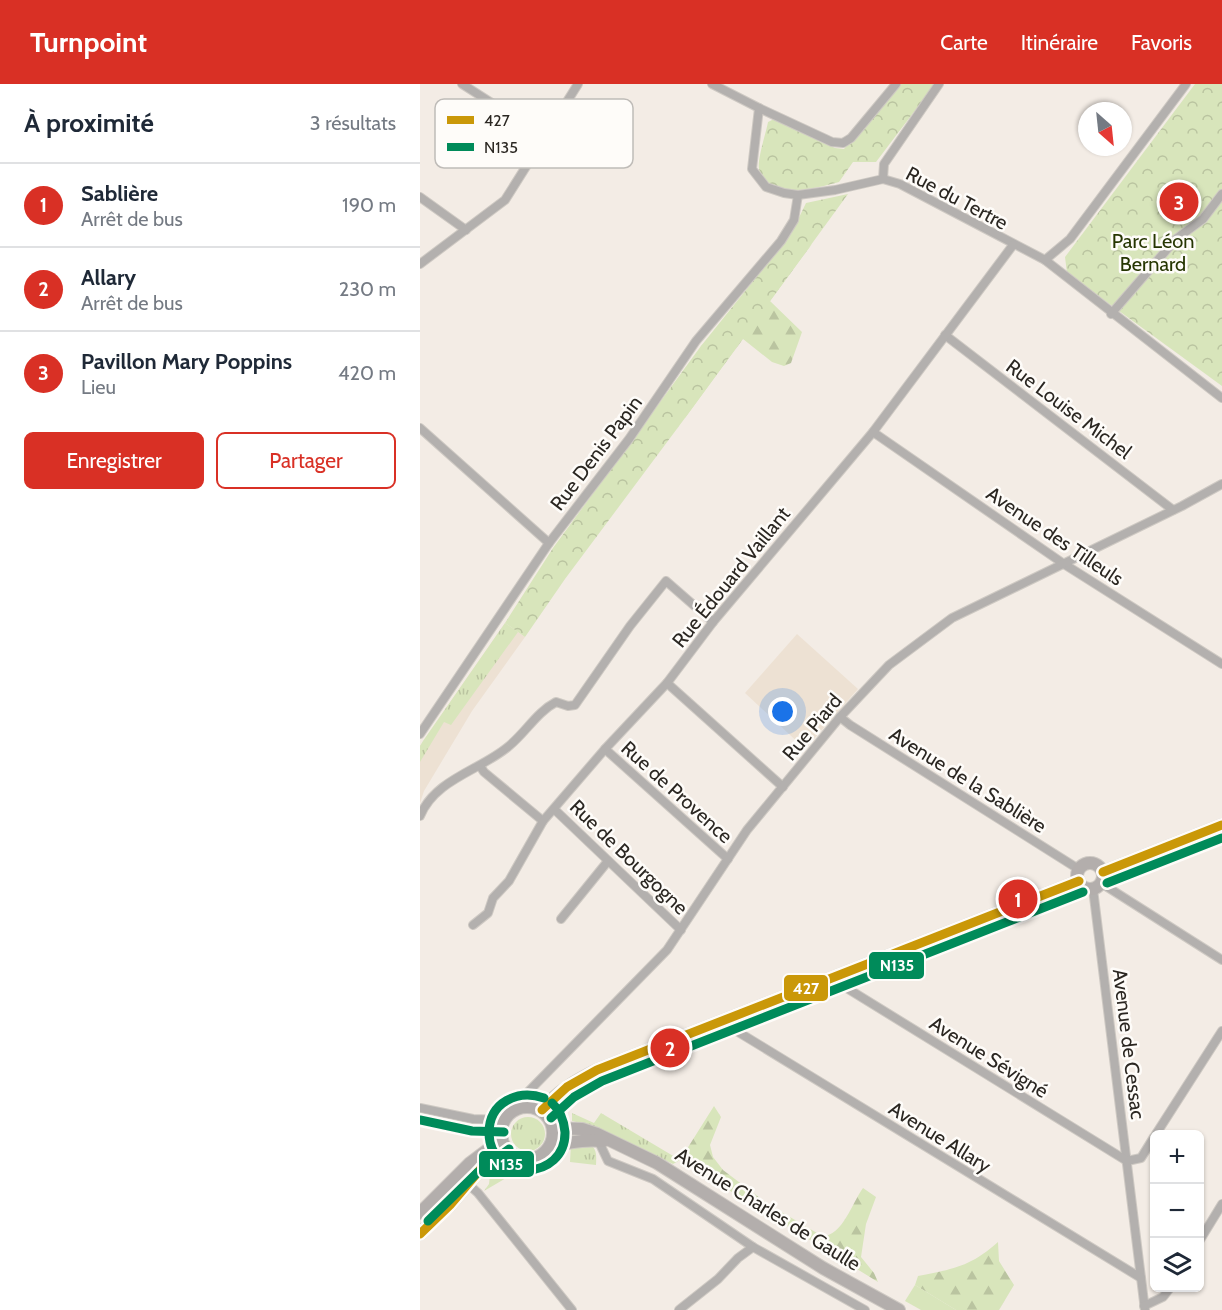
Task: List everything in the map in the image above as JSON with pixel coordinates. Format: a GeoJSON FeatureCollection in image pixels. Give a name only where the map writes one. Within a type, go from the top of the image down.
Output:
{"type":"FeatureCollection","features":[{"type":"Feature","properties":{"kind":"street"},"geometry":{"type":"LineString","coordinates":[[462,84],[485,99]]}},
{"type":"Feature","properties":{"kind":"street"},"geometry":{"type":"LineString","coordinates":[[569,99],[578,84]]}},
{"type":"Feature","properties":{"kind":"street"},"geometry":{"type":"LineString","coordinates":[[712,84],[832,142],[843,143],[851,138],[896,84]]}},
{"type":"Feature","properties":{"kind":"street"},"geometry":{"type":"LineString","coordinates":[[883,179],[884,164],[939,84]]}},
{"type":"Feature","properties":{"kind":"street"},"geometry":{"type":"LineString","coordinates":[[1044,261],[1070,239],[1185,84]]}},
{"type":"Feature","properties":{"kind":"street","name":"Rue du Tertre"},"geometry":{"type":"LineString","coordinates":[[759,108],[752,169],[766,187],[784,194],[798,195],[835,190],[883,179],[900,184],[1044,261],[1222,398]]}},
{"type":"Feature","properties":{"kind":"street"},"geometry":{"type":"LineString","coordinates":[[420,264],[505,200],[525,168]]}},
{"type":"Feature","properties":{"kind":"street"},"geometry":{"type":"LineString","coordinates":[[1111,314],[1176,239],[1203,219],[1222,194]]}},
{"type":"Feature","properties":{"kind":"street","name":"Rue Denis Papin"},"geometry":{"type":"LineString","coordinates":[[420,734],[549,543],[629,439],[696,341],[781,241],[794,220],[798,195]]}},
{"type":"Feature","properties":{"kind":"street"},"geometry":{"type":"LineString","coordinates":[[420,197],[466,230]]}},
{"type":"Feature","properties":{"kind":"street","name":"Rue Édouard Vaillant"},"geometry":{"type":"LineString","coordinates":[[473,926],[488,914],[493,898],[509,881],[543,821],[667,682],[713,622],[873,432],[1013,245]]}},
{"type":"Feature","properties":{"kind":"street","name":"Rue Louise Michel"},"geometry":{"type":"LineString","coordinates":[[945,335],[1173,510]]}},
{"type":"Feature","properties":{"kind":"street"},"geometry":{"type":"LineString","coordinates":[[420,428],[549,543]]}},
{"type":"Feature","properties":{"kind":"street","name":"Avenue des Tilleuls"},"geometry":{"type":"LineString","coordinates":[[873,432],[1064,564],[1222,664]]}},
{"type":"Feature","properties":{"kind":"street","name":"Rue Piard"},"geometry":{"type":"LineString","coordinates":[[526,1107],[528,1092],[667,950],[747,830],[840,717],[889,665],[952,618],[1222,484]]}},
{"type":"Feature","properties":{"kind":"street"},"geometry":{"type":"LineString","coordinates":[[420,816],[432,796],[445,785],[510,746],[547,707],[556,702],[568,706],[575,705],[630,626],[666,581],[713,622]]}},
{"type":"Feature","properties":{"kind":"street"},"geometry":{"type":"LineString","coordinates":[[667,682],[783,787]]}},
{"type":"Feature","properties":{"kind":"street","name":"Avenue de la Sablière"},"geometry":{"type":"LineString","coordinates":[[840,717],[1079,875]]}},
{"type":"Feature","properties":{"kind":"street","name":"Rue de Provence"},"geometry":{"type":"LineString","coordinates":[[605,749],[728,859]]}},
{"type":"Feature","properties":{"kind":"street","name":"Rue de Bourgogne"},"geometry":{"type":"LineString","coordinates":[[480,766],[484,772],[543,821]]}},
{"type":"Feature","properties":{"kind":"street","name":"Rue de Bourgogne"},"geometry":{"type":"LineString","coordinates":[[554,809],[681,930]]}},
{"type":"Feature","properties":{"kind":"street"},"geometry":{"type":"LineString","coordinates":[[1079,875],[1085,888],[1222,825]]}},
{"type":"Feature","properties":{"kind":"street"},"geometry":{"type":"LineString","coordinates":[[561,919],[608,861]]}},
{"type":"Feature","properties":{"kind":"street"},"geometry":{"type":"LineString","coordinates":[[542,1110],[555,1095],[568,1085],[597,1070],[838,975],[1079,875],[1086,864],[1094,864],[1099,881],[1222,960]]}},
{"type":"Feature","properties":{"kind":"street","name":"Avenue de Cessac"},"geometry":{"type":"LineString","coordinates":[[1099,881],[1127,1161],[1145,1308]]}},
{"type":"Feature","properties":{"kind":"street","name":"Avenue Sévigné"},"geometry":{"type":"LineString","coordinates":[[838,975],[845,987],[1127,1161]]}},
{"type":"Feature","properties":{"kind":"street","name":"Avenue Allary"},"geometry":{"type":"LineString","coordinates":[[727,1019],[730,1027],[1141,1278]]}},
{"type":"Feature","properties":{"kind":"street"},"geometry":{"type":"LineString","coordinates":[[1159,1130],[1222,1030]]}},
{"type":"Feature","properties":{"kind":"street"},"geometry":{"type":"LineString","coordinates":[[420,1108],[473,1119],[504,1120]]}},
{"type":"Feature","properties":{"kind":"street"},"geometry":{"type":"LineString","coordinates":[[518,1108],[542,1110],[553,1128],[553,1138],[549,1148],[540,1156],[529,1159],[519,1158],[510,1152],[502,1139],[501,1129],[504,1120],[518,1108]]}},
{"type":"Feature","properties":{"kind":"street","name":"Avenue Charles de Gaulle"},"geometry":{"type":"LineString","coordinates":[[553,1128],[582,1129],[616,1142],[657,1163],[824,1268],[899,1310]]}},
{"type":"Feature","properties":{"kind":"street"},"geometry":{"type":"LineString","coordinates":[[420,1213],[452,1178],[502,1139]]}},
{"type":"Feature","properties":{"kind":"street","name":"Avenue Charles de Gaulle"},"geometry":{"type":"LineString","coordinates":[[549,1148],[566,1142],[587,1139],[616,1142]]}},
{"type":"Feature","properties":{"kind":"street","name":"Avenue Charles de Gaulle"},"geometry":{"type":"LineString","coordinates":[[598,1140],[608,1161],[653,1179],[753,1247],[865,1310]]}},
{"type":"Feature","properties":{"kind":"street"},"geometry":{"type":"LineString","coordinates":[[1127,1161],[1141,1158],[1150,1144]]}},
{"type":"Feature","properties":{"kind":"street"},"geometry":{"type":"LineString","coordinates":[[420,1234],[450,1205],[484,1165],[510,1152]]}},
{"type":"Feature","properties":{"kind":"street"},"geometry":{"type":"LineString","coordinates":[[468,1184],[478,1193],[572,1310]]}},
{"type":"Feature","properties":{"kind":"street"},"geometry":{"type":"LineString","coordinates":[[1201,1238],[1222,1204]]}},
{"type":"Feature","properties":{"kind":"street"},"geometry":{"type":"LineString","coordinates":[[679,1310],[753,1247]]}},
{"type":"Feature","properties":{"kind":"street"},"geometry":{"type":"LineString","coordinates":[[1145,1308],[1163,1297],[1166,1292]]}},
{"type":"Feature","properties":{"kind":"shaded area"},"geometry":{"type":"Polygon","coordinates":[[[505,623],[525,637],[472,711],[424,791],[420,803],[420,746],[505,623]]]}},
{"type":"Feature","properties":{"kind":"shaded area"},"geometry":{"type":"Polygon","coordinates":[[[797,634],[858,689],[805,749],[745,693],[797,634]]]}},
{"type":"Feature","properties":{"kind":"green space"},"geometry":{"type":"Polygon","coordinates":[[[898,84],[935,84],[876,162],[853,162],[839,182],[806,189],[782,189],[771,186],[764,179],[759,165],[768,122],[774,119],[835,148],[844,149],[898,84]]]}},
{"type":"Feature","properties":{"kind":"green space","name":"Parc Léon Bernard"},"geometry":{"type":"Polygon","coordinates":[[[1195,84],[1222,84],[1222,386],[1067,273],[1065,257],[1195,84]]]}},
{"type":"Feature","properties":{"kind":"green space"},"geometry":{"type":"Polygon","coordinates":[[[848,194],[565,579],[525,637],[505,623],[553,548],[701,346],[791,234],[806,203],[848,194]]]}},
{"type":"Feature","properties":{"kind":"green space"},"geometry":{"type":"Polygon","coordinates":[[[812,244],[770,301],[802,332],[791,363],[784,366],[772,362],[743,339],[685,418],[701,346],[812,244]]]}},
{"type":"Feature","properties":{"kind":"green space"},"geometry":{"type":"Polygon","coordinates":[[[505,623],[518,632],[451,725],[444,722],[420,762],[420,746],[423,741],[505,623]]]}},
{"type":"Feature","properties":{"kind":"green space"},"geometry":{"type":"Polygon","coordinates":[[[714,1106],[721,1117],[710,1145],[713,1157],[723,1170],[768,1204],[822,1236],[829,1235],[841,1225],[863,1188],[876,1197],[866,1224],[861,1257],[878,1282],[680,1160],[714,1106]]]}},
{"type":"Feature","properties":{"kind":"green space"},"geometry":{"type":"Polygon","coordinates":[[[572,1113],[594,1123],[601,1113],[680,1160],[673,1164],[597,1127],[572,1121],[572,1113]]]}},
{"type":"Feature","properties":{"kind":"green space"},"geometry":{"type":"Polygon","coordinates":[[[528,1117],[540,1122],[545,1134],[540,1146],[528,1151],[516,1146],[511,1134],[516,1122],[528,1117]]]}},
{"type":"Feature","properties":{"kind":"green space"},"geometry":{"type":"Polygon","coordinates":[[[571,1144],[583,1144],[594,1148],[596,1165],[570,1162],[571,1144]]]}},
{"type":"Feature","properties":{"kind":"green space"},"geometry":{"type":"Polygon","coordinates":[[[511,1164],[525,1167],[484,1191],[489,1184],[490,1174],[511,1164]]]}},
{"type":"Feature","properties":{"kind":"green space"},"geometry":{"type":"Polygon","coordinates":[[[998,1242],[999,1261],[1014,1285],[999,1310],[956,1310],[915,1285],[918,1276],[961,1266],[979,1257],[998,1242]]]}},
{"type":"Feature","properties":{"kind":"green space"},"geometry":{"type":"Polygon","coordinates":[[[915,1285],[956,1310],[921,1310],[905,1301],[915,1285]]]}},
{"type":"Feature","properties":{"kind":"transit line","name":"427"},"geometry":{"type":"LineString","coordinates":[[1103,872],[1222,825]]}},
{"type":"Feature","properties":{"kind":"transit line","name":"N135"},"geometry":{"type":"LineString","coordinates":[[1107,883],[1222,838]]}},
{"type":"Feature","properties":{"kind":"transit line","name":"427"},"geometry":{"type":"LineString","coordinates":[[542,1110],[567,1087],[597,1070],[1079,881]]}},
{"type":"Feature","properties":{"kind":"transit line","name":"N135"},"geometry":{"type":"LineString","coordinates":[[551,1118],[574,1097],[602,1081],[1083,892]]}},
{"type":"Feature","properties":{"kind":"transit line","name":"N135"},"geometry":{"type":"LineString","coordinates":[[544,1098],[524,1095],[515,1097],[507,1100],[494,1113],[489,1133],[493,1150],[501,1161],[514,1168],[528,1170],[542,1167],[554,1160],[562,1148],[565,1132],[562,1116],[552,1103]]}},
{"type":"Feature","properties":{"kind":"transit line","name":"N135"},"geometry":{"type":"LineString","coordinates":[[420,1120],[472,1131],[504,1132]]}},
{"type":"Feature","properties":{"kind":"transit line","name":"N135"},"geometry":{"type":"LineString","coordinates":[[428,1221],[478,1172],[509,1149]]}},
{"type":"Feature","properties":{"kind":"transit line","name":"427"},"geometry":{"type":"LineString","coordinates":[[420,1234],[450,1205],[484,1165],[510,1152]]}},
{"type":"Feature","properties":{"kind":"place","name":"Pavillon Mary Poppins"},"geometry":{"type":"Point","coordinates":[1179,202]}},
{"type":"Feature","properties":{"kind":"place","name":"Sablière"},"geometry":{"type":"Point","coordinates":[1018,899]}},
{"type":"Feature","properties":{"kind":"place","name":"Allary"},"geometry":{"type":"Point","coordinates":[670,1048]}}]}
